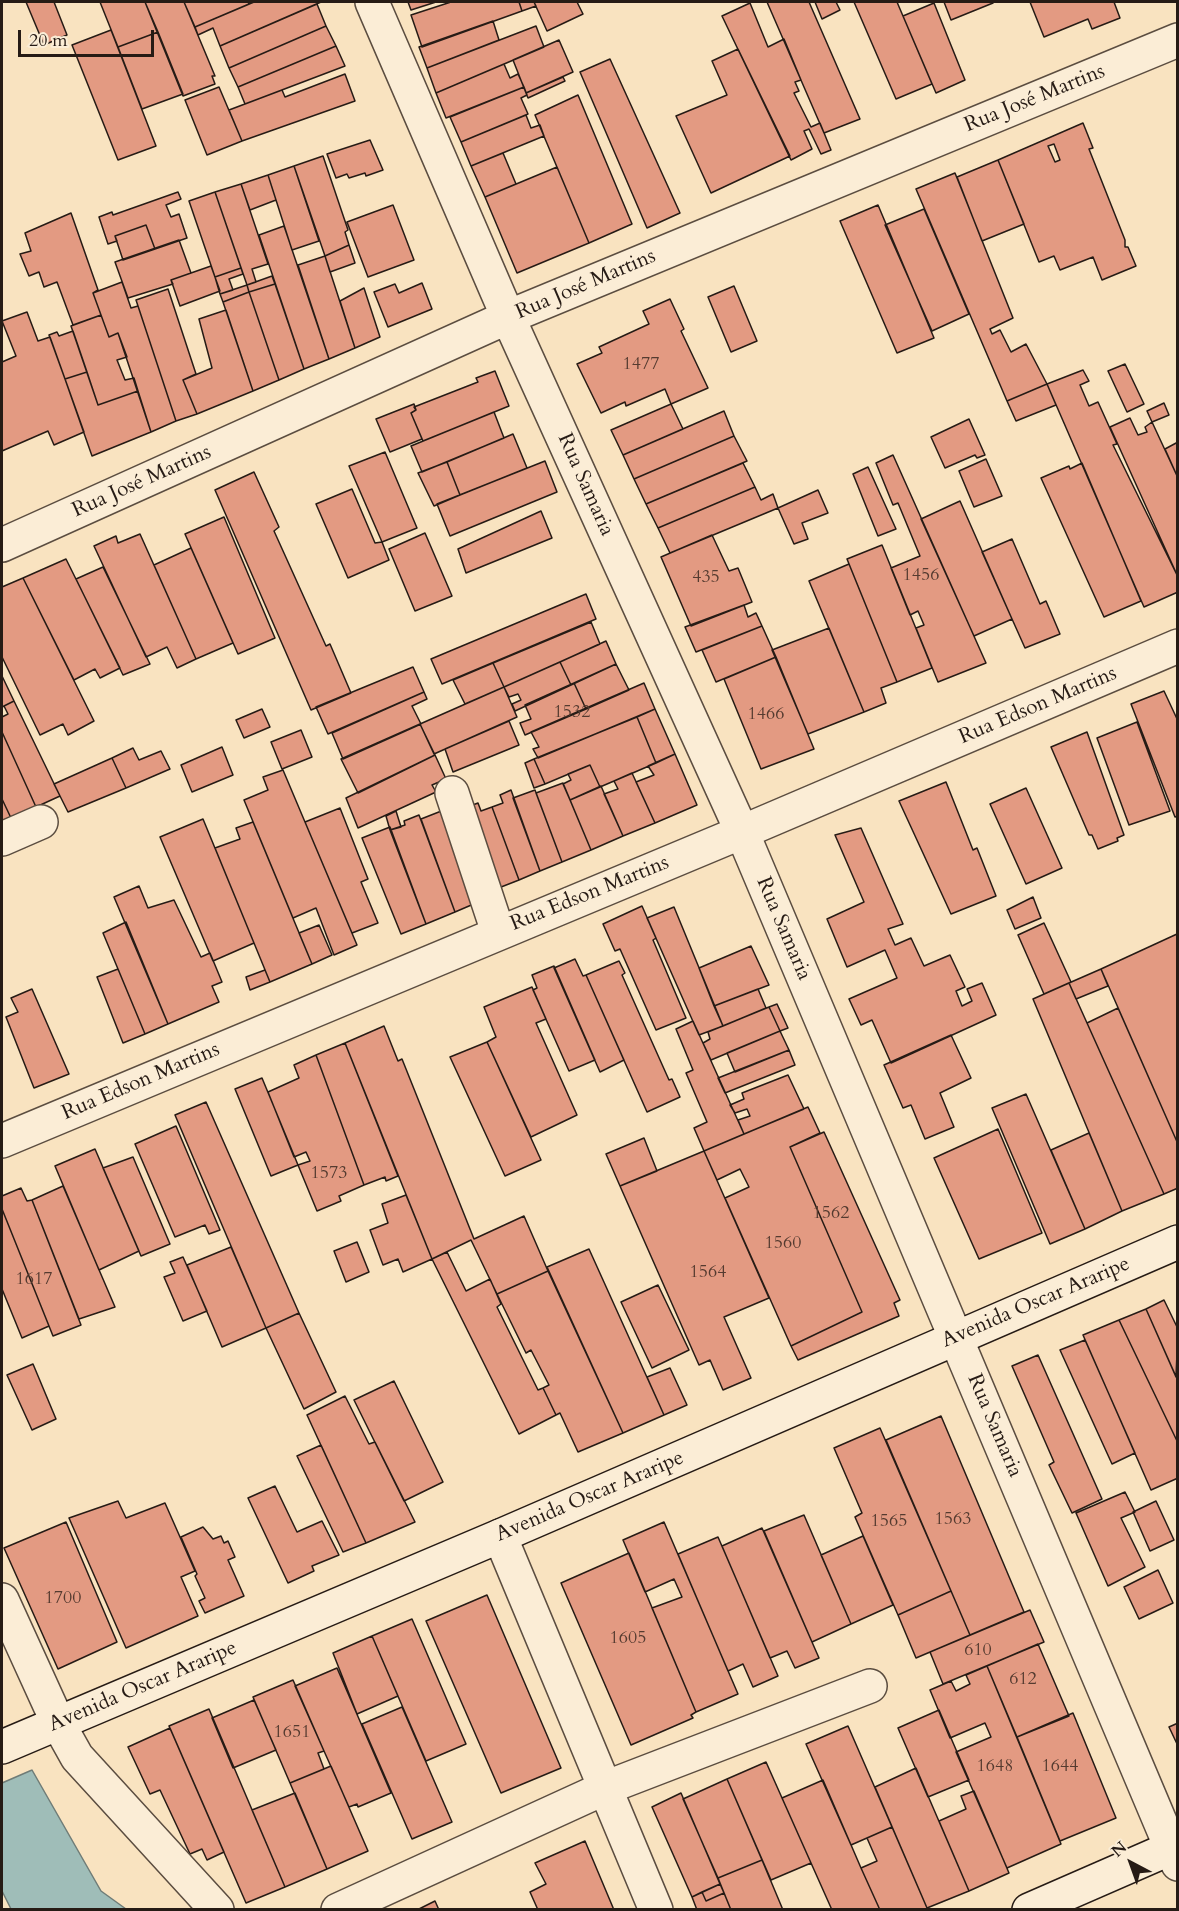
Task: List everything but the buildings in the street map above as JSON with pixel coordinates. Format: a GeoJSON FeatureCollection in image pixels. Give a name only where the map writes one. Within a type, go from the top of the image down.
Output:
{"type":"FeatureCollection","features":[{"type":"Feature","properties":{"kind":"street","name":"Rua Samaria"},"geometry":{"type":"LineString","coordinates":[[372,2],[508,317],[742,832],[1175,1852]]}},
{"type":"Feature","properties":{"kind":"street","name":"Rua José Martins"},"geometry":{"type":"LineString","coordinates":[[2,545],[508,317],[1178,40]]}},
{"type":"Feature","properties":{"kind":"street","name":"Rua Edson Martins"},"geometry":{"type":"LineString","coordinates":[[2,1141],[742,832],[1178,646]]}},
{"type":"Feature","properties":{"kind":"street"},"geometry":{"type":"LineString","coordinates":[[452,793],[498,932]]}},
{"type":"Feature","properties":{"kind":"street"},"geometry":{"type":"LineString","coordinates":[[2,839],[41,822]]}},
{"type":"Feature","properties":{"kind":"street","name":"Avenida Oscar Araripe"},"geometry":{"type":"LineString","coordinates":[[2,1747],[500,1536],[1178,1242]]}},
{"type":"Feature","properties":{"kind":"street"},"geometry":{"type":"LineString","coordinates":[[500,1536],[656,1910]]}},
{"type":"Feature","properties":{"kind":"street"},"geometry":{"type":"LineString","coordinates":[[2,1600],[57,1723],[77,1757],[217,1910]]}},
{"type":"Feature","properties":{"kind":"street"},"geometry":{"type":"LineString","coordinates":[[338,1910],[605,1788],[870,1686]]}},
{"type":"Feature","properties":{"kind":"street"},"geometry":{"type":"LineString","coordinates":[[1029,1910],[1175,1852]]}},
{"type":"Feature","properties":{"kind":"water"},"geometry":{"type":"Polygon","coordinates":[[[32,1770],[101,1891],[126,1909],[11,1909],[2,1891],[2,1783],[32,1770]]]}}]}
